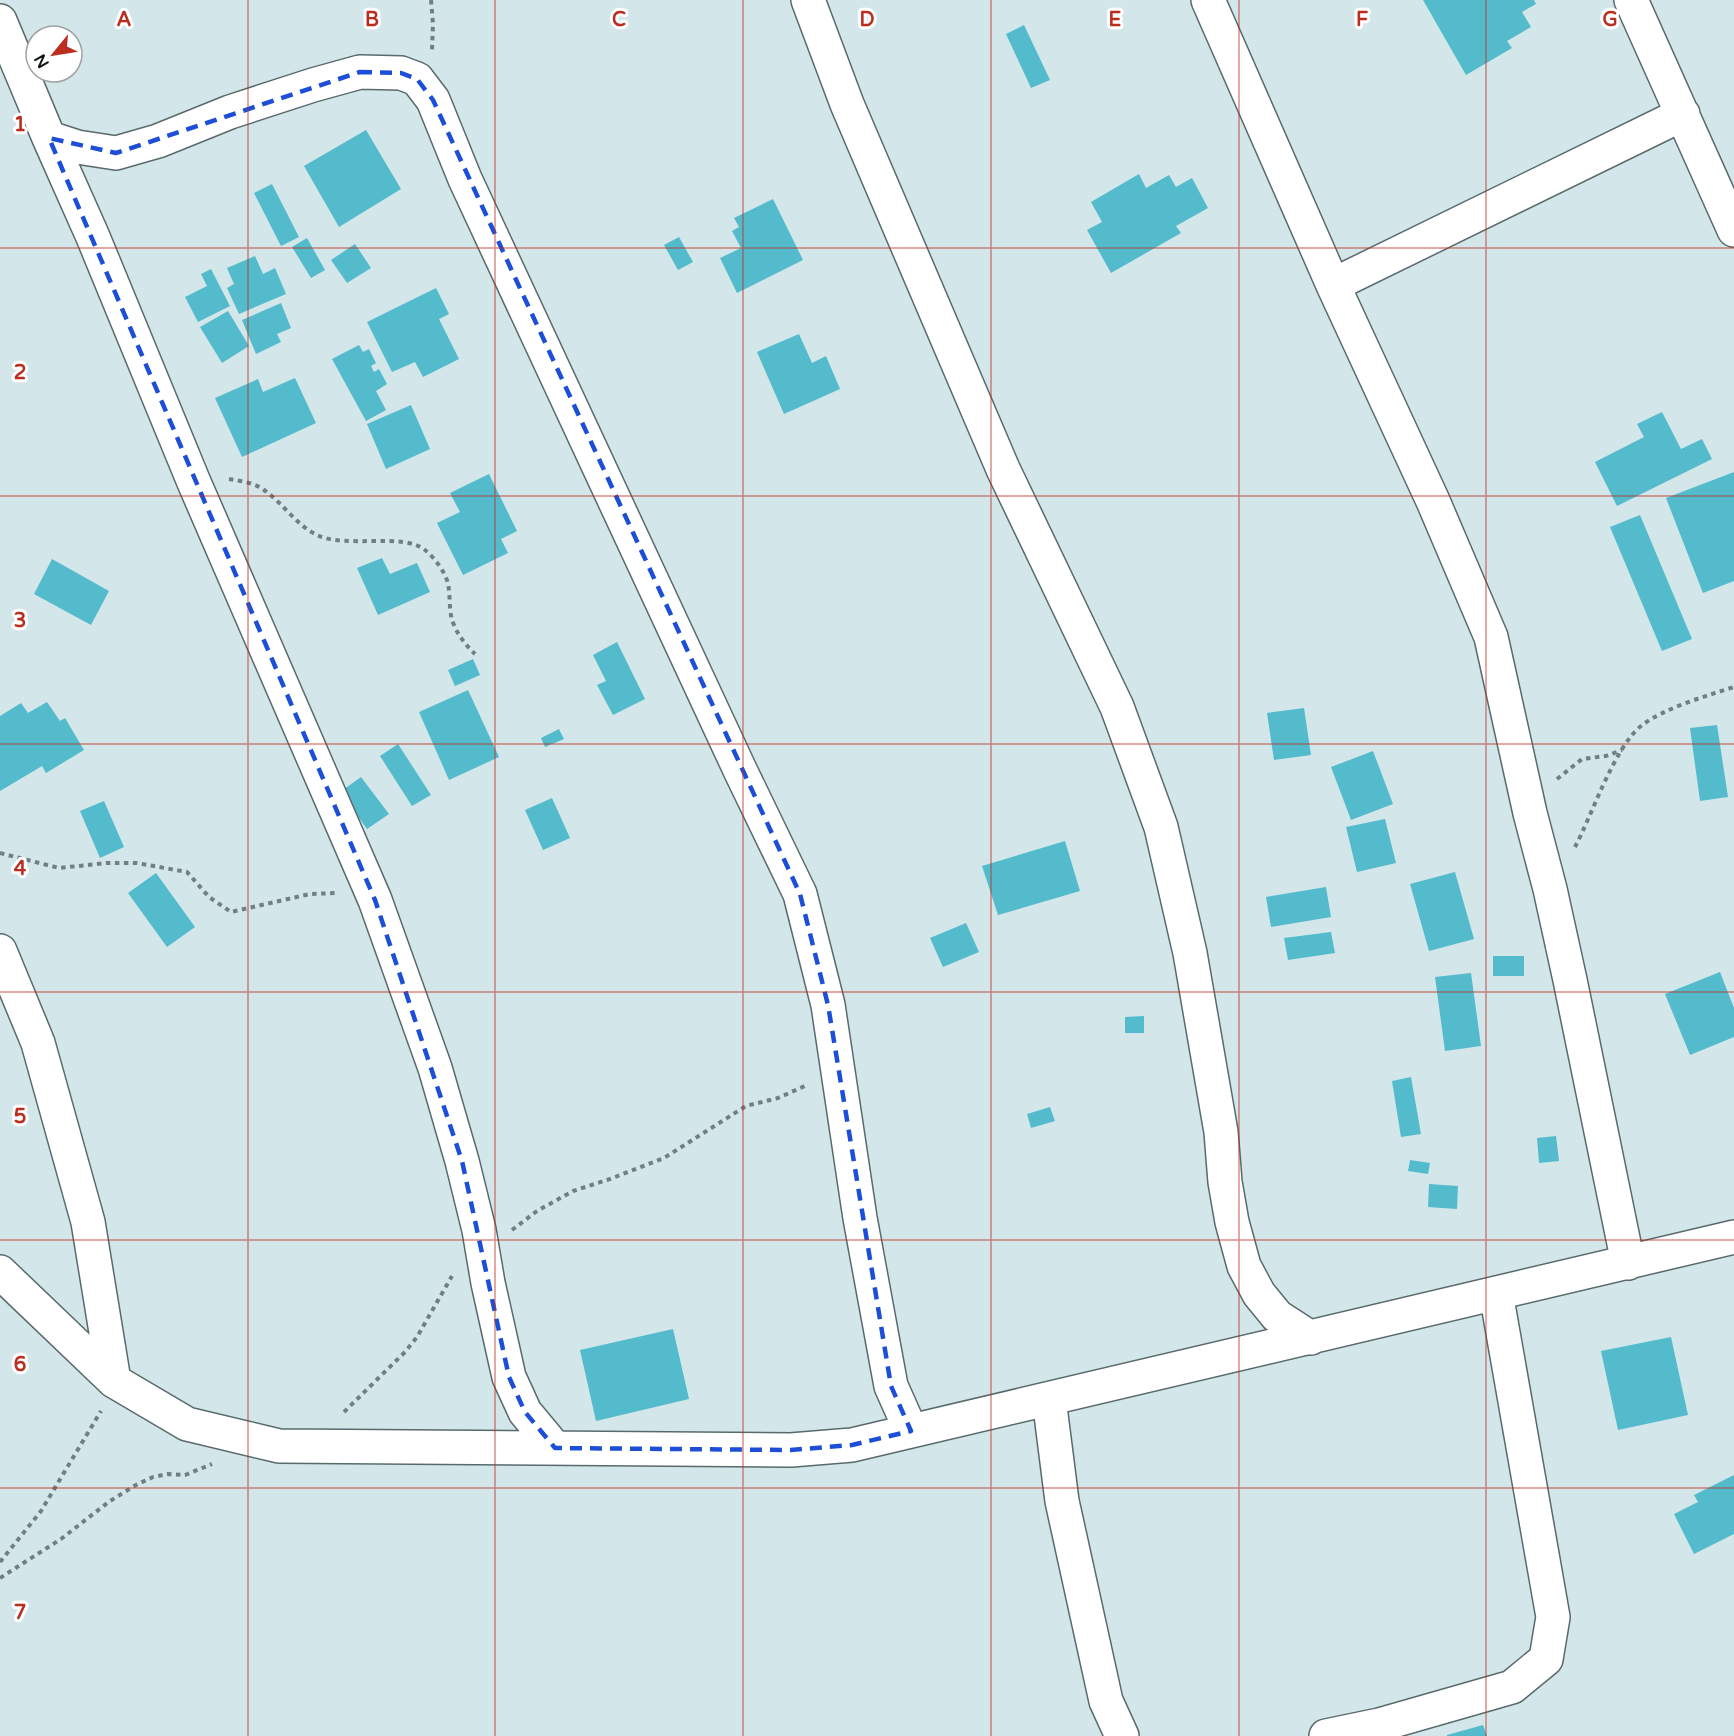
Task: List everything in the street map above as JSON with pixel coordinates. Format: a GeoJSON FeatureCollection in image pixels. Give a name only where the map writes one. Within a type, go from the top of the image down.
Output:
{"type":"FeatureCollection","features":[{"type":"Feature","properties":{"kind":"street"},"geometry":{"type":"LineString","coordinates":[[808,0],[847,104],[1004,469],[1117,707],[1161,827],[1188,942],[1221,1132],[1225,1182],[1244,1266],[1259,1294],[1277,1316],[1311,1338]]}},
{"type":"Feature","properties":{"kind":"street"},"geometry":{"type":"LineString","coordinates":[[1208,0],[1333,285],[1433,501],[1491,637],[1527,801],[1550,889],[1628,1263]]}},
{"type":"Feature","properties":{"kind":"street"},"geometry":{"type":"LineString","coordinates":[[1631,0],[1734,230]]}},
{"type":"Feature","properties":{"kind":"street"},"geometry":{"type":"LineString","coordinates":[[0,21],[93,237],[193,480],[375,900],[435,1068],[462,1161],[509,1377],[525,1412],[555,1448]]}},
{"type":"Feature","properties":{"kind":"street"},"geometry":{"type":"LineString","coordinates":[[49,138],[77,147],[116,153],[158,141],[230,112],[302,88],[360,72],[401,73],[417,79],[433,100],[465,178],[800,894],[828,1005],[860,1218],[891,1386],[910,1431]]}},
{"type":"Feature","properties":{"kind":"street"},"geometry":{"type":"LineString","coordinates":[[1333,285],[1683,114]]}},
{"type":"Feature","properties":{"kind":"street"},"geometry":{"type":"LineString","coordinates":[[0,951],[38,1043],[88,1222],[114,1381]]}},
{"type":"Feature","properties":{"kind":"street"},"geometry":{"type":"LineString","coordinates":[[0,1272],[114,1381],[187,1424],[279,1446],[791,1450],[852,1445],[1734,1237]]}},
{"type":"Feature","properties":{"kind":"street"},"geometry":{"type":"LineString","coordinates":[[1326,1736],[1378,1725],[1512,1687],[1546,1659],[1553,1617],[1496,1293]]}},
{"type":"Feature","properties":{"kind":"street"},"geometry":{"type":"LineString","coordinates":[[1049,1399],[1062,1501],[1106,1701],[1122,1736]]}},
{"type":"Feature","properties":{"kind":"path"},"geometry":{"type":"LineString","coordinates":[[193,480],[219,477],[246,482],[264,490],[318,536],[360,542],[410,542],[425,549],[442,571],[448,584],[453,624],[462,641],[476,654]]}},
{"type":"Feature","properties":{"kind":"path"},"geometry":{"type":"LineString","coordinates":[[1550,889],[1586,826],[1612,768],[1641,727],[1698,699],[1734,687]]}},
{"type":"Feature","properties":{"kind":"path"},"geometry":{"type":"LineString","coordinates":[[1527,801],[1582,759],[1606,756],[1623,750]]}},
{"type":"Feature","properties":{"kind":"path"},"geometry":{"type":"LineString","coordinates":[[0,853],[59,868],[107,863],[137,863],[187,872],[209,897],[231,912],[310,894],[351,894],[375,900]]}},
{"type":"Feature","properties":{"kind":"path"},"geometry":{"type":"LineString","coordinates":[[338,1414],[346,1411],[405,1352],[417,1337],[456,1269],[537,1211],[573,1191],[664,1158],[746,1106],[778,1098],[837,1070]]}},
{"type":"Feature","properties":{"kind":"path"},"geometry":{"type":"LineString","coordinates":[[0,1562],[41,1511],[108,1400],[114,1381]]}},
{"type":"Feature","properties":{"kind":"path"},"geometry":{"type":"LineString","coordinates":[[0,1578],[61,1539],[110,1501],[136,1485],[153,1477],[196,1472],[258,1441]]}},
{"type":"Feature","properties":{"kind":"highlighted area"},"geometry":{"type":"Polygon","coordinates":[[[360,72],[401,73],[417,79],[433,100],[800,894],[828,1005],[891,1386],[911,1431],[852,1445],[791,1450],[555,1448],[525,1412],[509,1377],[462,1161],[375,900],[49,138],[116,153],[360,72]]]}},
{"type":"Feature","properties":{"kind":"building"},"geometry":{"type":"Polygon","coordinates":[[[1423,0],[1534,0],[1536,4],[1522,12],[1531,27],[1507,41],[1512,48],[1466,75],[1423,0]]]}},
{"type":"Feature","properties":{"kind":"building"},"geometry":{"type":"Polygon","coordinates":[[[1024,25],[1050,80],[1031,88],[1006,34],[1024,25]]]}},
{"type":"Feature","properties":{"kind":"building"},"geometry":{"type":"Polygon","coordinates":[[[366,130],[401,189],[339,227],[304,166],[366,130]]]}},
{"type":"Feature","properties":{"kind":"building"},"geometry":{"type":"Polygon","coordinates":[[[1139,174],[1146,188],[1169,175],[1176,187],[1192,178],[1208,208],[1176,226],[1181,233],[1111,273],[1087,230],[1102,222],[1091,202],[1139,174]]]}},
{"type":"Feature","properties":{"kind":"building"},"geometry":{"type":"Polygon","coordinates":[[[272,184],[299,237],[281,246],[254,193],[272,184]]]}},
{"type":"Feature","properties":{"kind":"building"},"geometry":{"type":"Polygon","coordinates":[[[773,199],[803,260],[737,293],[720,258],[741,248],[732,231],[739,227],[734,218],[773,199]]]}},
{"type":"Feature","properties":{"kind":"building"},"geometry":{"type":"Polygon","coordinates":[[[679,237],[693,262],[678,270],[664,245],[679,237]]]}},
{"type":"Feature","properties":{"kind":"building"},"geometry":{"type":"Polygon","coordinates":[[[307,238],[325,270],[311,278],[292,247],[307,238]]]}},
{"type":"Feature","properties":{"kind":"building"},"geometry":{"type":"Polygon","coordinates":[[[355,244],[371,268],[347,283],[331,260],[355,244]]]}},
{"type":"Feature","properties":{"kind":"building"},"geometry":{"type":"Polygon","coordinates":[[[255,256],[263,274],[275,268],[286,294],[239,314],[227,288],[234,284],[227,268],[255,256]]]}},
{"type":"Feature","properties":{"kind":"building"},"geometry":{"type":"Polygon","coordinates":[[[211,269],[230,306],[198,322],[185,297],[207,286],[201,274],[211,269]]]}},
{"type":"Feature","properties":{"kind":"building"},"geometry":{"type":"Polygon","coordinates":[[[436,288],[449,314],[439,319],[459,359],[423,377],[415,362],[392,372],[367,322],[436,288]]]}},
{"type":"Feature","properties":{"kind":"building"},"geometry":{"type":"Polygon","coordinates":[[[281,303],[291,328],[277,334],[281,342],[256,354],[242,320],[281,303]]]}},
{"type":"Feature","properties":{"kind":"building"},"geometry":{"type":"Polygon","coordinates":[[[228,311],[249,346],[222,363],[200,327],[228,311]]]}},
{"type":"Feature","properties":{"kind":"building"},"geometry":{"type":"Polygon","coordinates":[[[799,334],[812,363],[826,356],[840,389],[784,414],[757,352],[799,334]]]}},
{"type":"Feature","properties":{"kind":"building"},"geometry":{"type":"Polygon","coordinates":[[[359,345],[363,352],[369,349],[376,363],[371,366],[374,372],[379,369],[387,384],[376,391],[386,410],[366,421],[332,359],[359,345]]]}},
{"type":"Feature","properties":{"kind":"building"},"geometry":{"type":"Polygon","coordinates":[[[295,378],[316,423],[242,457],[215,398],[258,379],[263,392],[295,378]]]}},
{"type":"Feature","properties":{"kind":"building"},"geometry":{"type":"Polygon","coordinates":[[[411,405],[430,449],[386,469],[367,424],[411,405]]]}},
{"type":"Feature","properties":{"kind":"building"},"geometry":{"type":"Polygon","coordinates":[[[1662,412],[1681,449],[1702,439],[1712,459],[1617,506],[1595,462],[1644,437],[1637,424],[1662,412]]]}},
{"type":"Feature","properties":{"kind":"building"},"geometry":{"type":"Polygon","coordinates":[[[1734,472],[1734,581],[1703,593],[1666,498],[1734,472]]]}},
{"type":"Feature","properties":{"kind":"building"},"geometry":{"type":"Polygon","coordinates":[[[489,474],[517,531],[501,539],[508,553],[463,575],[437,523],[460,512],[450,493],[489,474]]]}},
{"type":"Feature","properties":{"kind":"building"},"geometry":{"type":"Polygon","coordinates":[[[1640,515],[1692,639],[1662,651],[1610,527],[1640,515]]]}},
{"type":"Feature","properties":{"kind":"building"},"geometry":{"type":"Polygon","coordinates":[[[382,558],[390,574],[417,563],[430,592],[378,615],[357,568],[382,558]]]}},
{"type":"Feature","properties":{"kind":"building"},"geometry":{"type":"Polygon","coordinates":[[[52,559],[109,591],[91,625],[34,594],[52,559]]]}},
{"type":"Feature","properties":{"kind":"building"},"geometry":{"type":"Polygon","coordinates":[[[617,642],[645,699],[613,715],[597,685],[606,681],[593,655],[617,642]]]}},
{"type":"Feature","properties":{"kind":"building"},"geometry":{"type":"Polygon","coordinates":[[[473,659],[480,675],[455,686],[448,670],[473,659]]]}},
{"type":"Feature","properties":{"kind":"building"},"geometry":{"type":"Polygon","coordinates":[[[468,690],[499,757],[449,780],[419,712],[468,690]]]}},
{"type":"Feature","properties":{"kind":"building"},"geometry":{"type":"Polygon","coordinates":[[[47,702],[60,721],[65,718],[84,750],[46,773],[42,766],[0,791],[0,716],[21,703],[28,713],[47,702]]]}},
{"type":"Feature","properties":{"kind":"building"},"geometry":{"type":"Polygon","coordinates":[[[1304,708],[1311,755],[1274,760],[1267,713],[1304,708]]]}},
{"type":"Feature","properties":{"kind":"building"},"geometry":{"type":"Polygon","coordinates":[[[1717,725],[1728,797],[1700,801],[1690,728],[1717,725]]]}},
{"type":"Feature","properties":{"kind":"building"},"geometry":{"type":"Polygon","coordinates":[[[559,729],[564,739],[545,747],[541,738],[559,729]]]}},
{"type":"Feature","properties":{"kind":"building"},"geometry":{"type":"Polygon","coordinates":[[[398,744],[431,795],[412,806],[380,756],[398,744]]]}},
{"type":"Feature","properties":{"kind":"building"},"geometry":{"type":"Polygon","coordinates":[[[1373,751],[1393,804],[1351,820],[1331,767],[1373,751]]]}},
{"type":"Feature","properties":{"kind":"building"},"geometry":{"type":"Polygon","coordinates":[[[361,777],[389,814],[367,829],[340,792],[361,777]]]}},
{"type":"Feature","properties":{"kind":"building"},"geometry":{"type":"Polygon","coordinates":[[[552,798],[570,838],[543,850],[525,810],[552,798]]]}},
{"type":"Feature","properties":{"kind":"building"},"geometry":{"type":"Polygon","coordinates":[[[104,801],[124,847],[100,858],[80,811],[104,801]]]}},
{"type":"Feature","properties":{"kind":"building"},"geometry":{"type":"Polygon","coordinates":[[[1385,819],[1396,863],[1357,872],[1346,827],[1385,819]]]}},
{"type":"Feature","properties":{"kind":"building"},"geometry":{"type":"Polygon","coordinates":[[[1065,841],[1080,891],[998,915],[982,866],[1065,841]]]}},
{"type":"Feature","properties":{"kind":"building"},"geometry":{"type":"Polygon","coordinates":[[[1455,872],[1474,939],[1429,951],[1410,884],[1455,872]]]}},
{"type":"Feature","properties":{"kind":"building"},"geometry":{"type":"Polygon","coordinates":[[[156,873],[195,927],[167,947],[128,893],[156,873]]]}},
{"type":"Feature","properties":{"kind":"building"},"geometry":{"type":"Polygon","coordinates":[[[1326,887],[1331,917],[1271,927],[1266,897],[1326,887]]]}},
{"type":"Feature","properties":{"kind":"building"},"geometry":{"type":"Polygon","coordinates":[[[966,923],[979,952],[943,967],[930,938],[966,923]]]}},
{"type":"Feature","properties":{"kind":"building"},"geometry":{"type":"Polygon","coordinates":[[[1331,932],[1335,953],[1288,960],[1284,938],[1331,932]]]}},
{"type":"Feature","properties":{"kind":"building"},"geometry":{"type":"Polygon","coordinates":[[[1493,956],[1524,956],[1524,976],[1493,976],[1493,956]]]}},
{"type":"Feature","properties":{"kind":"building"},"geometry":{"type":"Polygon","coordinates":[[[1720,972],[1734,1008],[1734,1037],[1690,1055],[1665,994],[1720,972]]]}},
{"type":"Feature","properties":{"kind":"building"},"geometry":{"type":"Polygon","coordinates":[[[1471,973],[1481,1046],[1445,1051],[1435,977],[1471,973]]]}},
{"type":"Feature","properties":{"kind":"building"},"geometry":{"type":"Polygon","coordinates":[[[1144,1016],[1144,1033],[1125,1033],[1125,1017],[1144,1016]]]}},
{"type":"Feature","properties":{"kind":"building"},"geometry":{"type":"Polygon","coordinates":[[[1411,1077],[1421,1134],[1401,1137],[1392,1081],[1411,1077]]]}},
{"type":"Feature","properties":{"kind":"building"},"geometry":{"type":"Polygon","coordinates":[[[1050,1107],[1055,1121],[1031,1128],[1027,1114],[1050,1107]]]}},
{"type":"Feature","properties":{"kind":"building"},"geometry":{"type":"Polygon","coordinates":[[[1556,1136],[1559,1161],[1539,1163],[1537,1138],[1556,1136]]]}},
{"type":"Feature","properties":{"kind":"building"},"geometry":{"type":"Polygon","coordinates":[[[1410,1160],[1430,1163],[1428,1174],[1408,1171],[1410,1160]]]}},
{"type":"Feature","properties":{"kind":"building"},"geometry":{"type":"Polygon","coordinates":[[[1429,1184],[1458,1186],[1457,1209],[1428,1207],[1429,1184]]]}},
{"type":"Feature","properties":{"kind":"building"},"geometry":{"type":"Polygon","coordinates":[[[673,1329],[689,1399],[596,1421],[580,1350],[673,1329]]]}},
{"type":"Feature","properties":{"kind":"building"},"geometry":{"type":"Polygon","coordinates":[[[1671,1337],[1688,1415],[1618,1430],[1601,1351],[1671,1337]]]}},
{"type":"Feature","properties":{"kind":"building"},"geometry":{"type":"Polygon","coordinates":[[[1734,1475],[1734,1534],[1694,1554],[1674,1514],[1698,1502],[1694,1495],[1734,1475]]]}},
{"type":"Feature","properties":{"kind":"building"},"geometry":{"type":"Polygon","coordinates":[[[1483,1725],[1487,1736],[1447,1736],[1447,1735],[1483,1725]]]}}]}
